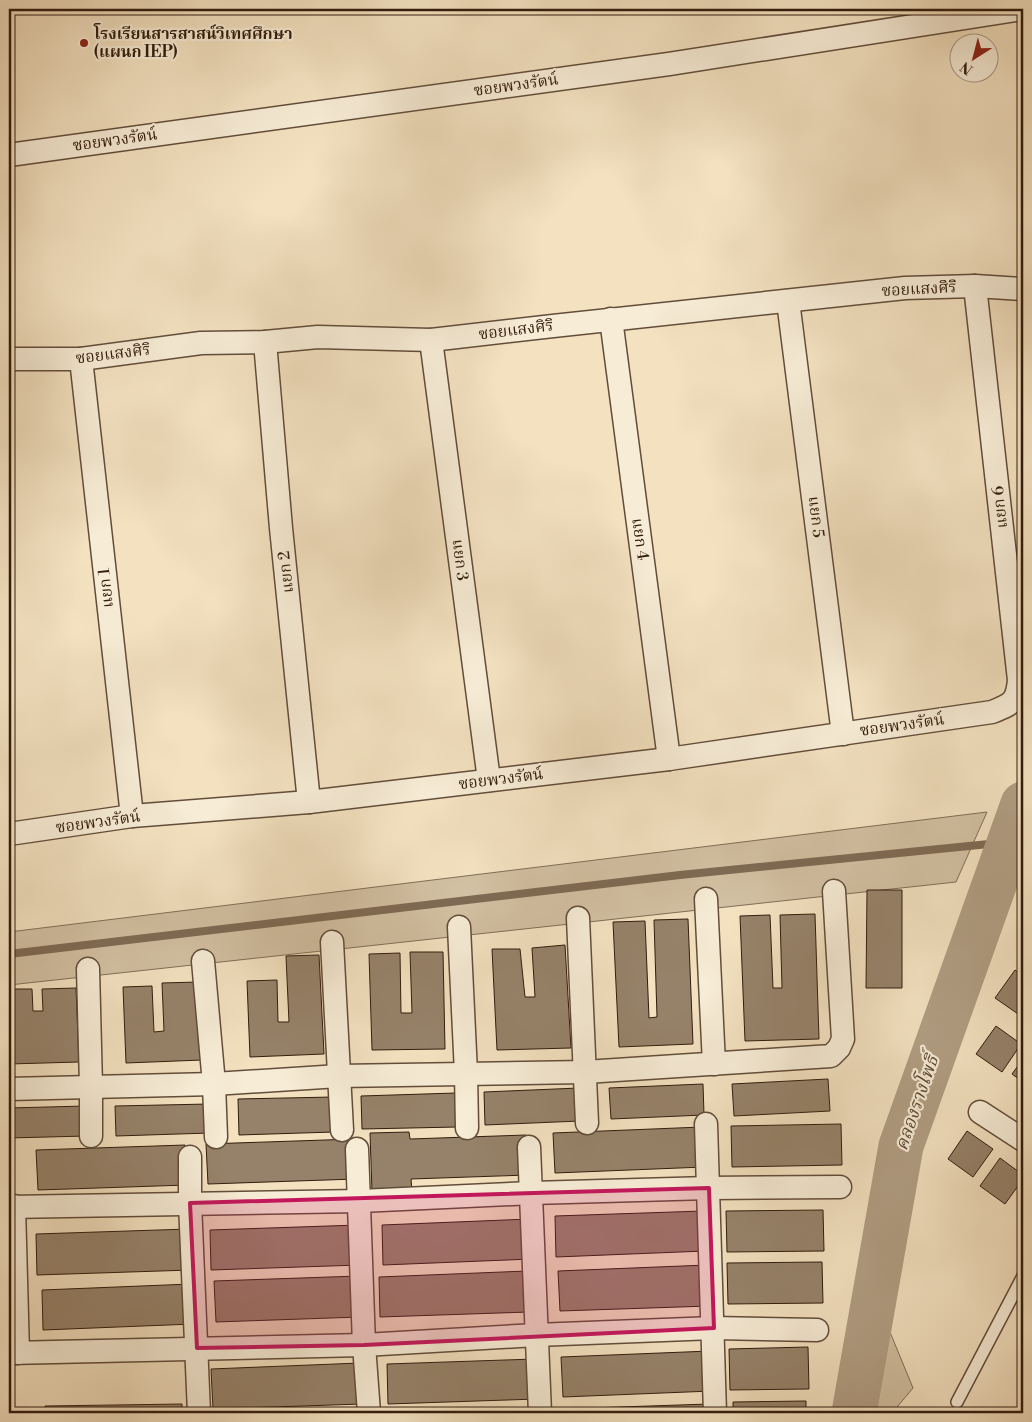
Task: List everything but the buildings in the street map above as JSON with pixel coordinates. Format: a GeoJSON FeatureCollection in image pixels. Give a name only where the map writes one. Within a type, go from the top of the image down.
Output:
{"type":"FeatureCollection","features":[{"type":"Feature","properties":{"kind":"street","name":"ซอยพวงรัตน์"},"geometry":{"type":"LineString","coordinates":[[9,155],[670,64],[1022,9]]}},
{"type":"Feature","properties":{"kind":"street","name":"ซอยแสงศิริ"},"geometry":{"type":"LineString","coordinates":[[9,359],[81,359],[201,343],[265,342],[318,337],[431,340],[905,288],[975,286],[1023,289]]}},
{"type":"Feature","properties":{"kind":"street","name":"แยก 6"},"geometry":{"type":"LineString","coordinates":[[975,286],[1019,680],[1018,695],[1010,705],[992,712]]}},
{"type":"Feature","properties":{"kind":"street","name":"แยก 5"},"geometry":{"type":"LineString","coordinates":[[788,300],[843,734]]}},
{"type":"Feature","properties":{"kind":"street","name":"แยก 4"},"geometry":{"type":"LineString","coordinates":[[611,319],[669,759]]}},
{"type":"Feature","properties":{"kind":"street","name":"แยก 3"},"geometry":{"type":"LineString","coordinates":[[431,340],[489,780]]}},
{"type":"Feature","properties":{"kind":"street","name":"แยก 2"},"geometry":{"type":"LineString","coordinates":[[265,342],[281,528],[309,802]]}},
{"type":"Feature","properties":{"kind":"street","name":"แยก 1"},"geometry":{"type":"LineString","coordinates":[[81,359],[132,816]]}},
{"type":"Feature","properties":{"kind":"street","name":"ซอยพวงรัตน์"},"geometry":{"type":"LineString","coordinates":[[9,834],[132,816],[309,802],[669,759],[992,712]]}},
{"type":"Feature","properties":{"kind":"street"},"geometry":{"type":"LineString","coordinates":[[9,1089],[214,1084],[339,1076],[585,1072],[831,1056],[839,1048],[843,1039],[834,891]]}},
{"type":"Feature","properties":{"kind":"street"},"geometry":{"type":"LineString","coordinates":[[706,899],[714,1064]]}},
{"type":"Feature","properties":{"kind":"street"},"geometry":{"type":"LineString","coordinates":[[578,918],[587,1123]]}},
{"type":"Feature","properties":{"kind":"street"},"geometry":{"type":"LineString","coordinates":[[459,927],[467,1128]]}},
{"type":"Feature","properties":{"kind":"street"},"geometry":{"type":"LineString","coordinates":[[332,942],[342,1130]]}},
{"type":"Feature","properties":{"kind":"street"},"geometry":{"type":"LineString","coordinates":[[204,961],[214,1084],[216,1138]]}},
{"type":"Feature","properties":{"kind":"street"},"geometry":{"type":"LineString","coordinates":[[88,969],[91,1086],[90,1136]]}},
{"type":"Feature","properties":{"kind":"street"},"geometry":{"type":"LineString","coordinates":[[980,1112],[1023,1140]]}},
{"type":"Feature","properties":{"kind":"street"},"geometry":{"type":"LineString","coordinates":[[706,1124],[714,1328],[715,1413]]}},
{"type":"Feature","properties":{"kind":"street"},"geometry":{"type":"LineString","coordinates":[[529,1147],[540,1413]]}},
{"type":"Feature","properties":{"kind":"street"},"geometry":{"type":"LineString","coordinates":[[357,1149],[364,1345],[369,1413]]}},
{"type":"Feature","properties":{"kind":"street"},"geometry":{"type":"LineString","coordinates":[[190,1157],[190,1203],[199,1413]]}},
{"type":"Feature","properties":{"kind":"street"},"geometry":{"type":"LineString","coordinates":[[817,1330],[714,1328],[536,1335],[364,1345],[13,1353],[12,1207],[360,1201],[532,1193],[709,1188],[840,1187]]}},
{"type":"Feature","properties":{"kind":"lane"},"geometry":{"type":"LineString","coordinates":[[957,1402],[1023,1276]]}},
{"type":"Feature","properties":{"kind":"highlighted area"},"geometry":{"type":"Polygon","coordinates":[[[709,1188],[714,1328],[364,1345],[197,1348],[190,1203],[709,1188]]]}},
{"type":"Feature","properties":{"kind":"shaded area"},"geometry":{"type":"Polygon","coordinates":[[[987,812],[956,882],[9,985],[9,932],[987,812]]]}},
{"type":"Feature","properties":{"kind":"shaded area"},"geometry":{"type":"Polygon","coordinates":[[[885,1320],[913,1388],[892,1413],[867,1413],[885,1320]]]}},
{"type":"Feature","properties":{"kind":"waterway","name":"คลองรางโพธิ์"},"geometry":{"type":"LineString","coordinates":[[854,1413],[901,1146],[1023,804]]}},
{"type":"Feature","properties":{"kind":"waterway"},"geometry":{"type":"LineString","coordinates":[[9,954],[680,875],[1009,842]]}},
{"type":"Feature","properties":{"kind":"place","name":"โรงเรียนสารสาสน์วิเทศศึกษา (แผนก IEP)"},"geometry":{"type":"Point","coordinates":[84,43]}}]}
